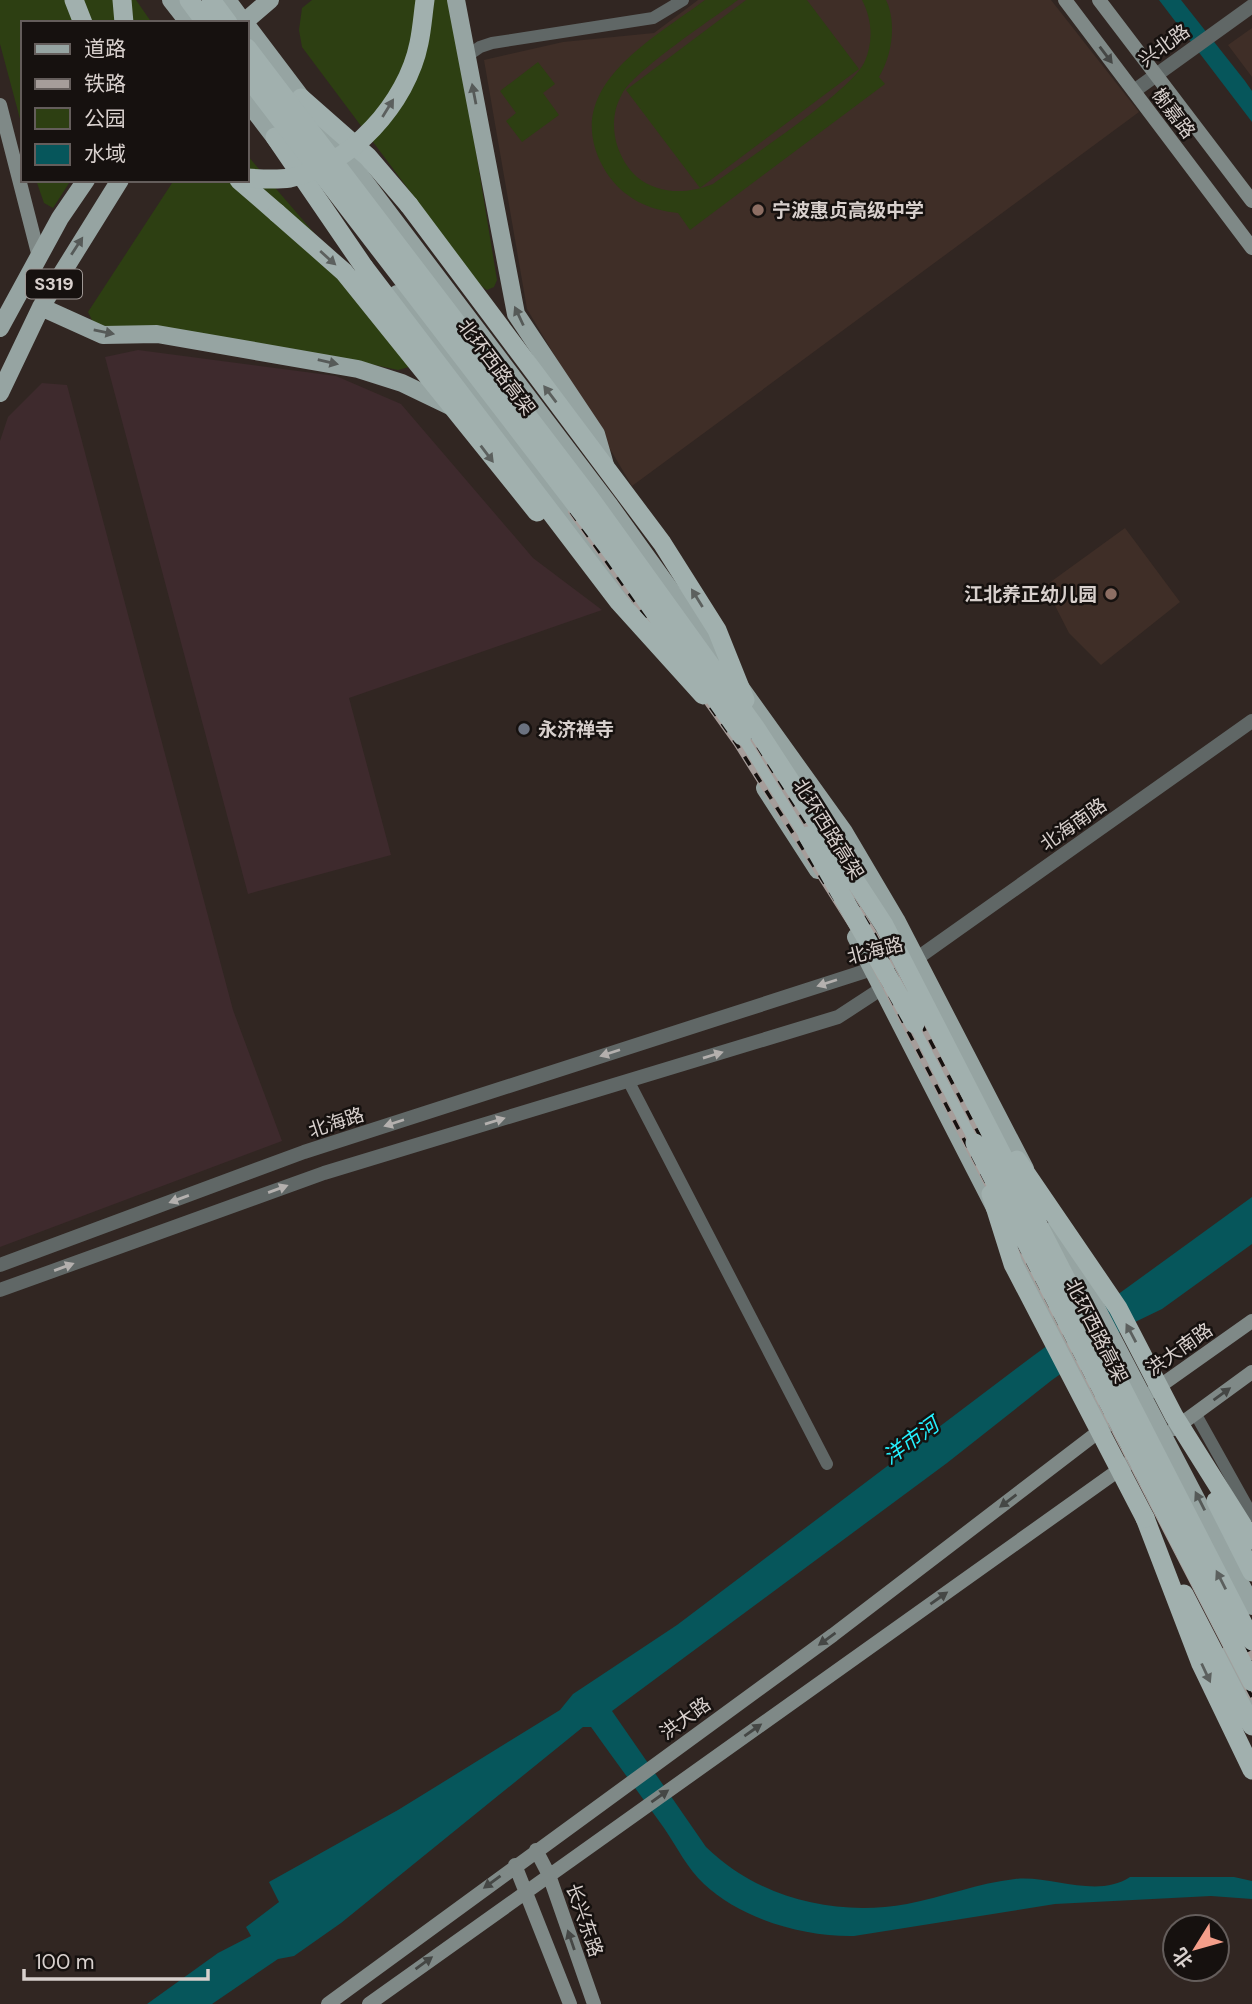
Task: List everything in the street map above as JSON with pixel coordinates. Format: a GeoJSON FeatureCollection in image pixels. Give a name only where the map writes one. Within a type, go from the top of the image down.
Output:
{"type":"FeatureCollection","features":[{"type":"Feature","properties":{"kind":"highway"},"geometry":{"type":"LineString","coordinates":[[74,0],[82,21]]}},
{"type":"Feature","properties":{"kind":"highway"},"geometry":{"type":"LineString","coordinates":[[122,0],[124,21]]}},
{"type":"Feature","properties":{"kind":"highway"},"geometry":{"type":"LineString","coordinates":[[189,0],[205,21]]}},
{"type":"Feature","properties":{"kind":"highway"},"geometry":{"type":"LineString","coordinates":[[211,0],[227,21]]}},
{"type":"Feature","properties":{"kind":"highway"},"geometry":{"type":"LineString","coordinates":[[248,178],[288,178],[309,172],[348,150],[380,120],[404,84],[419,45],[425,0]]}},
{"type":"Feature","properties":{"kind":"highway","name":"北环西路高架"},"geometry":{"type":"LineString","coordinates":[[248,49],[587,494],[884,925],[1252,1641]]}},
{"type":"Feature","properties":{"kind":"highway","name":"北环西路高架"},"geometry":{"type":"LineString","coordinates":[[248,77],[749,732],[845,898],[975,1143],[1252,1682]]}},
{"type":"Feature","properties":{"kind":"highway"},"geometry":{"type":"LineString","coordinates":[[301,98],[368,157],[409,205],[662,543],[717,630],[749,732]]}},
{"type":"Feature","properties":{"kind":"highway"},"geometry":{"type":"LineString","coordinates":[[275,137],[364,267],[590,564],[668,658],[749,732]]}},
{"type":"Feature","properties":{"kind":"highway"},"geometry":{"type":"LineString","coordinates":[[241,182],[344,272],[391,327],[530,506],[590,564]]}},
{"type":"Feature","properties":{"kind":"highway"},"geometry":{"type":"LineString","coordinates":[[975,1099],[1118,1308],[1252,1572]]}},
{"type":"Feature","properties":{"kind":"highway"},"geometry":{"type":"LineString","coordinates":[[975,1143],[1013,1264],[1252,1726]]}},
{"type":"Feature","properties":{"kind":"highway"},"geometry":{"type":"LineString","coordinates":[[1174,1416],[1252,1539]]}},
{"type":"Feature","properties":{"kind":"highway"},"geometry":{"type":"LineString","coordinates":[[1145,1518],[1201,1664],[1252,1770]]}},
{"type":"Feature","properties":{"kind":"main road"},"geometry":{"type":"LineString","coordinates":[[171,0],[187,21]]}},
{"type":"Feature","properties":{"kind":"main road"},"geometry":{"type":"LineString","coordinates":[[208,21],[228,0],[243,21]]}},
{"type":"Feature","properties":{"kind":"main road"},"geometry":{"type":"LineString","coordinates":[[248,21],[270,0]]}},
{"type":"Feature","properties":{"kind":"main road"},"geometry":{"type":"LineString","coordinates":[[456,0],[516,314],[596,434],[608,477],[610,506]]}},
{"type":"Feature","properties":{"kind":"main road","name":"榭嘉路"},"geometry":{"type":"LineString","coordinates":[[1065,0],[1252,248]]}},
{"type":"Feature","properties":{"kind":"main road","name":"榭嘉路"},"geometry":{"type":"LineString","coordinates":[[1099,0],[1160,70],[1252,201]]}},
{"type":"Feature","properties":{"kind":"main road"},"geometry":{"type":"LineString","coordinates":[[248,28],[610,506],[844,832],[916,958],[1252,1606]]}},
{"type":"Feature","properties":{"kind":"main road"},"geometry":{"type":"LineString","coordinates":[[248,102],[604,558],[728,730],[836,899],[1130,1463],[1252,1704]]}},
{"type":"Feature","properties":{"kind":"main road"},"geometry":{"type":"LineString","coordinates":[[0,106],[39,257]]}},
{"type":"Feature","properties":{"kind":"main road","name":"S319"},"geometry":{"type":"LineString","coordinates":[[0,328],[85,182]]}},
{"type":"Feature","properties":{"kind":"main road","name":"S319"},"geometry":{"type":"LineString","coordinates":[[0,393],[41,307],[119,182]]}},
{"type":"Feature","properties":{"kind":"main road"},"geometry":{"type":"LineString","coordinates":[[41,307],[103,335],[157,334],[358,369],[402,383],[503,432]]}},
{"type":"Feature","properties":{"kind":"main road","name":"洪大南路"},"geometry":{"type":"LineString","coordinates":[[1062,1460],[1144,1397],[1252,1321]]}},
{"type":"Feature","properties":{"kind":"main road"},"geometry":{"type":"LineString","coordinates":[[369,2004],[1130,1463],[1252,1372]]}},
{"type":"Feature","properties":{"kind":"main road","name":"洪大路"},"geometry":{"type":"LineString","coordinates":[[328,2004],[833,1635],[1062,1460]]}},
{"type":"Feature","properties":{"kind":"main road","name":"长兴东路"},"geometry":{"type":"LineString","coordinates":[[536,1850],[549,1875],[594,2004]]}},
{"type":"Feature","properties":{"kind":"main road"},"geometry":{"type":"LineString","coordinates":[[515,1865],[570,2004]]}},
{"type":"Feature","properties":{"kind":"street"},"geometry":{"type":"LineString","coordinates":[[467,57],[480,47],[492,43],[653,18],[683,0]]}},
{"type":"Feature","properties":{"kind":"street","name":"兴北路"},"geometry":{"type":"LineString","coordinates":[[1134,91],[1247,10]]}},
{"type":"Feature","properties":{"kind":"street","name":"北海南路"},"geometry":{"type":"LineString","coordinates":[[916,958],[1252,721]]}},
{"type":"Feature","properties":{"kind":"street","name":"北海路"},"geometry":{"type":"LineString","coordinates":[[0,1265],[304,1153],[872,969],[916,958]]}},
{"type":"Feature","properties":{"kind":"street","name":"北海路"},"geometry":{"type":"LineString","coordinates":[[0,1290],[324,1173],[838,1017],[883,990],[916,958]]}},
{"type":"Feature","properties":{"kind":"street"},"geometry":{"type":"LineString","coordinates":[[630,1084],[827,1464]]}},
{"type":"Feature","properties":{"kind":"street"},"geometry":{"type":"LineString","coordinates":[[1195,1413],[1252,1515]]}},
{"type":"Feature","properties":{"kind":"shaded area","name":"宁波惠贞高级中学"},"geometry":{"type":"Polygon","coordinates":[[[698,0],[1051,0],[1139,112],[632,486],[527,309],[484,60],[563,42],[654,33],[698,0]]]}},
{"type":"Feature","properties":{"kind":"shaded area"},"geometry":{"type":"Polygon","coordinates":[[[1252,28],[1252,77],[1228,45],[1252,28]]]}},
{"type":"Feature","properties":{"kind":"shaded area"},"geometry":{"type":"Polygon","coordinates":[[[138,350],[336,376],[401,404],[533,558],[602,610],[349,698],[391,855],[248,894],[105,357],[138,350]]]}},
{"type":"Feature","properties":{"kind":"shaded area"},"geometry":{"type":"Polygon","coordinates":[[[42,383],[67,385],[233,1010],[282,1141],[0,1247],[0,441],[8,417],[42,383]]]}},
{"type":"Feature","properties":{"kind":"shaded area","name":"江北养正幼儿园"},"geometry":{"type":"Polygon","coordinates":[[[1125,528],[1180,602],[1101,665],[1069,633],[1045,586],[1125,528]]]}},
{"type":"Feature","properties":{"kind":"green space"},"geometry":{"type":"Polygon","coordinates":[[[0,0],[136,0],[151,21],[21,21],[21,123],[0,44],[0,0]]]}},
{"type":"Feature","properties":{"kind":"green space"},"geometry":{"type":"Polygon","coordinates":[[[312,0],[451,0],[497,280],[494,287],[487,290],[480,285],[302,47],[299,30],[302,8],[312,0]]]}},
{"type":"Feature","properties":{"kind":"green space"},"geometry":{"type":"Polygon","coordinates":[[[705,0],[738,0],[642,72],[622,94],[615,113],[615,139],[630,170],[646,183],[664,190],[694,190],[713,184],[795,126],[855,76],[864,63],[870,39],[870,23],[862,0],[886,0],[892,29],[890,49],[879,77],[885,84],[690,230],[678,213],[647,206],[628,196],[613,181],[606,172],[594,143],[593,116],[601,92],[616,71],[636,51],[705,0]]]}},
{"type":"Feature","properties":{"kind":"green space"},"geometry":{"type":"Polygon","coordinates":[[[746,0],[807,0],[859,69],[700,188],[626,90],[746,0]]]}},
{"type":"Feature","properties":{"kind":"green space"},"geometry":{"type":"Polygon","coordinates":[[[538,62],[555,84],[543,93],[559,115],[522,142],[506,121],[516,113],[500,91],[538,62]]]}},
{"type":"Feature","properties":{"kind":"green space"},"geometry":{"type":"Polygon","coordinates":[[[248,156],[420,356],[409,367],[398,370],[310,352],[163,329],[102,327],[94,324],[88,312],[173,182],[248,182],[248,156]]]}},
{"type":"Feature","properties":{"kind":"green space"},"geometry":{"type":"Polygon","coordinates":[[[37,182],[70,182],[53,208],[44,203],[37,182]]]}},
{"type":"Feature","properties":{"kind":"water"},"geometry":{"type":"Polygon","coordinates":[[[1159,0],[1181,0],[1245,81],[1252,91],[1252,122],[1159,0]]]}},
{"type":"Feature","properties":{"kind":"water"},"geometry":{"type":"Polygon","coordinates":[[[1252,1197],[1252,1244],[1162,1309],[1133,1323],[1052,1380],[947,1463],[612,1711],[706,1847],[749,1879],[799,1900],[853,1908],[880,1907],[907,1904],[1015,1879],[1103,1886],[1130,1877],[1234,1877],[1252,1881],[1252,1899],[1211,1896],[1055,1904],[854,1936],[815,1933],[774,1924],[736,1907],[698,1878],[591,1727],[583,1727],[341,1923],[294,1956],[278,1959],[212,2004],[147,2004],[218,1953],[251,1936],[246,1927],[279,1902],[269,1882],[398,1810],[560,1710],[573,1694],[677,1625],[1033,1356],[1252,1197]]]}},
{"type":"Feature","properties":{"kind":"railway"},"geometry":{"type":"LineString","coordinates":[[583,503],[748,731],[874,933],[1252,1657]]}},
{"type":"Feature","properties":{"kind":"railway"},"geometry":{"type":"LineString","coordinates":[[571,512],[736,743],[863,944],[1252,1697]]}},
{"type":"Feature","properties":{"kind":"place","name":"宁波惠贞高级中学"},"geometry":{"type":"Point","coordinates":[758,210]}},
{"type":"Feature","properties":{"kind":"place","name":"江北养正幼儿园"},"geometry":{"type":"Point","coordinates":[1111,594]}},
{"type":"Feature","properties":{"kind":"place","name":"永济禅寺"},"geometry":{"type":"Point","coordinates":[524,729]}},
{"type":"Feature","properties":{"kind":"water label","name":"洋市河"},"geometry":{"type":"Point","coordinates":[911,1441]}}]}
